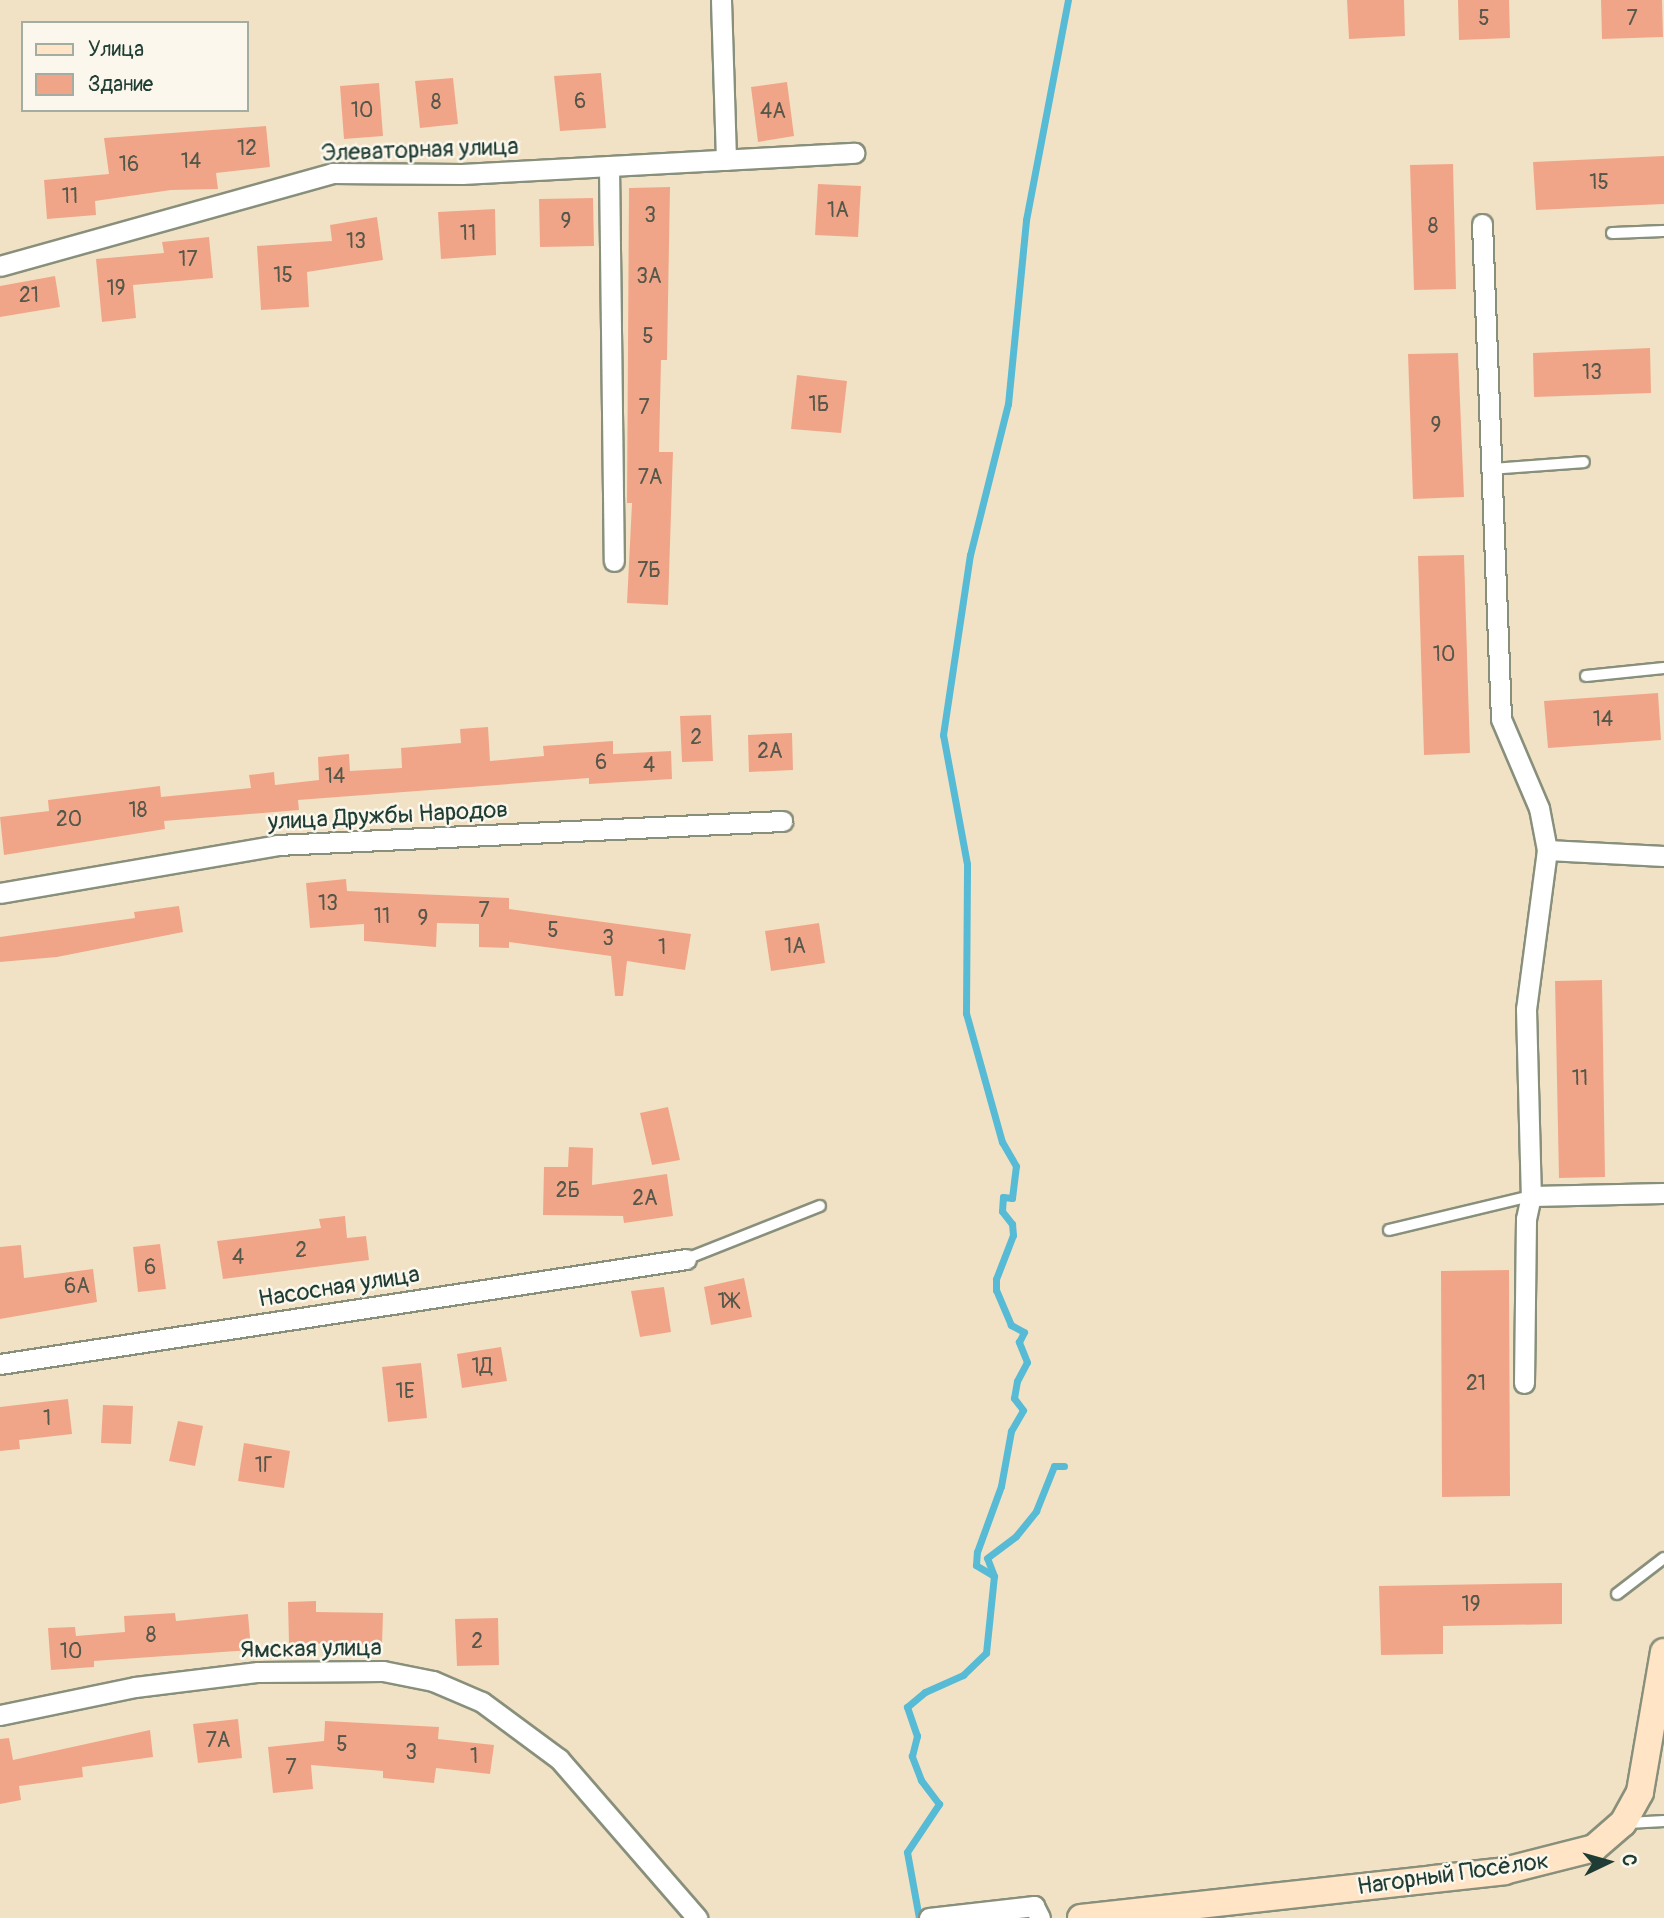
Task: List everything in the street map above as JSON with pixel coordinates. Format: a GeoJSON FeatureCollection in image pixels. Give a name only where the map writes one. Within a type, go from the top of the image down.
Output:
{"type":"FeatureCollection","features":[{"type":"Feature","properties":{"kind":"street"},"geometry":{"type":"LineString","coordinates":[[721,0],[726,160]]}},
{"type":"Feature","properties":{"kind":"street","name":"Элеваторная улица"},"geometry":{"type":"LineString","coordinates":[[0,266],[332,173],[462,174],[854,153]]}},
{"type":"Feature","properties":{"kind":"street"},"geometry":{"type":"LineString","coordinates":[[609,166],[614,561]]}},
{"type":"Feature","properties":{"kind":"street"},"geometry":{"type":"LineString","coordinates":[[1482,225],[1501,719],[1539,808],[1547,850],[1526,1009],[1531,1196],[1526,1219],[1524,1383]]}},
{"type":"Feature","properties":{"kind":"street","name":"улица Дружбы Народов"},"geometry":{"type":"LineString","coordinates":[[0,893],[276,845],[782,821]]}},
{"type":"Feature","properties":{"kind":"street"},"geometry":{"type":"LineString","coordinates":[[1547,850],[1664,856]]}},
{"type":"Feature","properties":{"kind":"street"},"geometry":{"type":"LineString","coordinates":[[1531,1196],[1664,1193]]}},
{"type":"Feature","properties":{"kind":"street","name":"Насосная улица"},"geometry":{"type":"LineString","coordinates":[[0,1364],[686,1259]]}},
{"type":"Feature","properties":{"kind":"street","name":"Нагорный Посёлок"},"geometry":{"type":"LineString","coordinates":[[1081,1918],[1210,1912],[1527,1867],[1594,1848],[1623,1823],[1646,1772],[1664,1652]]}},
{"type":"Feature","properties":{"kind":"street","name":"Ямская улица"},"geometry":{"type":"LineString","coordinates":[[0,1714],[135,1687],[258,1672],[383,1671],[433,1681],[482,1702],[559,1759],[697,1918]]}},
{"type":"Feature","properties":{"kind":"street"},"geometry":{"type":"LineString","coordinates":[[929,1918],[1034,1906],[1040,1918]]}},
{"type":"Feature","properties":{"kind":"lane"},"geometry":{"type":"LineString","coordinates":[[1612,233],[1664,231]]}},
{"type":"Feature","properties":{"kind":"lane"},"geometry":{"type":"LineString","coordinates":[[1491,469],[1584,462]]}},
{"type":"Feature","properties":{"kind":"lane"},"geometry":{"type":"LineString","coordinates":[[1586,676],[1664,668]]}},
{"type":"Feature","properties":{"kind":"lane"},"geometry":{"type":"LineString","coordinates":[[1389,1230],[1531,1196]]}},
{"type":"Feature","properties":{"kind":"lane"},"geometry":{"type":"LineString","coordinates":[[686,1259],[820,1206]]}},
{"type":"Feature","properties":{"kind":"lane"},"geometry":{"type":"LineString","coordinates":[[1617,1594],[1664,1558]]}},
{"type":"Feature","properties":{"kind":"lane"},"geometry":{"type":"LineString","coordinates":[[1623,1823],[1664,1821]]}},
{"type":"Feature","properties":{"kind":"building"},"geometry":{"type":"Polygon","coordinates":[[[1347,0],[1404,0],[1405,36],[1349,39],[1347,0]]]}},
{"type":"Feature","properties":{"kind":"building"},"geometry":{"type":"Polygon","coordinates":[[[1458,0],[1509,0],[1510,38],[1459,40],[1458,0]]]}},
{"type":"Feature","properties":{"kind":"building"},"geometry":{"type":"Polygon","coordinates":[[[1601,0],[1662,0],[1663,37],[1602,39],[1601,0]]]}},
{"type":"Feature","properties":{"kind":"building"},"geometry":{"type":"Polygon","coordinates":[[[601,73],[606,128],[560,131],[554,76],[601,73]]]}},
{"type":"Feature","properties":{"kind":"building"},"geometry":{"type":"Polygon","coordinates":[[[453,78],[458,124],[420,128],[415,81],[453,78]]]}},
{"type":"Feature","properties":{"kind":"building"},"geometry":{"type":"Polygon","coordinates":[[[787,82],[794,136],[758,142],[751,87],[787,82]]]}},
{"type":"Feature","properties":{"kind":"building"},"geometry":{"type":"Polygon","coordinates":[[[379,83],[383,136],[344,139],[340,86],[379,83]]]}},
{"type":"Feature","properties":{"kind":"building"},"geometry":{"type":"Polygon","coordinates":[[[266,126],[270,167],[216,173],[218,189],[171,190],[95,201],[96,215],[47,219],[44,180],[109,174],[104,138],[266,126]]]}},
{"type":"Feature","properties":{"kind":"building"},"geometry":{"type":"Polygon","coordinates":[[[1664,156],[1664,204],[1536,210],[1533,162],[1664,156]]]}},
{"type":"Feature","properties":{"kind":"building"},"geometry":{"type":"Polygon","coordinates":[[[1453,164],[1456,289],[1414,290],[1410,165],[1453,164]]]}},
{"type":"Feature","properties":{"kind":"building"},"geometry":{"type":"Polygon","coordinates":[[[818,184],[861,186],[858,237],[815,235],[818,184]]]}},
{"type":"Feature","properties":{"kind":"building"},"geometry":{"type":"Polygon","coordinates":[[[670,187],[667,360],[661,360],[659,452],[673,452],[668,605],[627,603],[632,503],[627,503],[629,188],[670,187]]]}},
{"type":"Feature","properties":{"kind":"building"},"geometry":{"type":"Polygon","coordinates":[[[593,198],[594,246],[540,247],[539,199],[593,198]]]}},
{"type":"Feature","properties":{"kind":"building"},"geometry":{"type":"Polygon","coordinates":[[[495,209],[496,255],[441,259],[438,212],[495,209]]]}},
{"type":"Feature","properties":{"kind":"building"},"geometry":{"type":"Polygon","coordinates":[[[377,217],[383,260],[307,272],[309,307],[261,310],[257,246],[332,241],[330,225],[377,217]]]}},
{"type":"Feature","properties":{"kind":"building"},"geometry":{"type":"Polygon","coordinates":[[[209,237],[213,278],[133,285],[136,318],[102,322],[96,259],[164,253],[162,242],[209,237]]]}},
{"type":"Feature","properties":{"kind":"building"},"geometry":{"type":"Polygon","coordinates":[[[55,276],[60,307],[0,317],[0,286],[55,276]]]}},
{"type":"Feature","properties":{"kind":"building"},"geometry":{"type":"Polygon","coordinates":[[[1650,348],[1651,393],[1534,397],[1533,353],[1650,348]]]}},
{"type":"Feature","properties":{"kind":"building"},"geometry":{"type":"Polygon","coordinates":[[[1458,353],[1464,497],[1413,499],[1408,354],[1458,353]]]}},
{"type":"Feature","properties":{"kind":"building"},"geometry":{"type":"Polygon","coordinates":[[[797,375],[847,381],[841,433],[791,429],[797,375]]]}},
{"type":"Feature","properties":{"kind":"building"},"geometry":{"type":"Polygon","coordinates":[[[1464,555],[1470,753],[1424,755],[1418,556],[1464,555]]]}},
{"type":"Feature","properties":{"kind":"building"},"geometry":{"type":"Polygon","coordinates":[[[1658,693],[1661,740],[1548,748],[1544,701],[1658,693]]]}},
{"type":"Feature","properties":{"kind":"building"},"geometry":{"type":"Polygon","coordinates":[[[711,715],[713,761],[682,762],[680,716],[711,715]]]}},
{"type":"Feature","properties":{"kind":"building"},"geometry":{"type":"Polygon","coordinates":[[[488,727],[490,761],[544,756],[543,746],[613,741],[613,754],[671,751],[672,779],[589,784],[589,778],[298,800],[299,810],[164,821],[165,829],[4,855],[0,817],[49,811],[48,800],[160,786],[161,797],[251,788],[249,775],[274,772],[275,785],[319,780],[318,757],[349,754],[350,771],[402,768],[401,748],[461,743],[460,729],[488,727]]]}},
{"type":"Feature","properties":{"kind":"building"},"geometry":{"type":"Polygon","coordinates":[[[792,733],[793,770],[749,772],[748,735],[792,733]]]}},
{"type":"Feature","properties":{"kind":"building"},"geometry":{"type":"Polygon","coordinates":[[[346,879],[347,891],[509,898],[509,909],[691,934],[685,970],[627,961],[623,996],[615,996],[611,956],[509,942],[509,948],[479,947],[479,924],[437,923],[436,947],[364,941],[364,924],[310,928],[306,883],[346,879]]]}},
{"type":"Feature","properties":{"kind":"building"},"geometry":{"type":"Polygon","coordinates":[[[179,906],[183,932],[57,957],[0,962],[0,937],[135,918],[134,912],[179,906]]]}},
{"type":"Feature","properties":{"kind":"building"},"geometry":{"type":"Polygon","coordinates":[[[819,923],[825,963],[771,971],[765,931],[819,923]]]}},
{"type":"Feature","properties":{"kind":"building"},"geometry":{"type":"Polygon","coordinates":[[[1602,980],[1605,1177],[1559,1178],[1555,981],[1602,980]]]}},
{"type":"Feature","properties":{"kind":"building"},"geometry":{"type":"Polygon","coordinates":[[[668,1107],[680,1160],[652,1165],[640,1113],[668,1107]]]}},
{"type":"Feature","properties":{"kind":"building"},"geometry":{"type":"Polygon","coordinates":[[[569,1147],[593,1148],[592,1185],[667,1174],[673,1216],[624,1223],[623,1216],[543,1215],[544,1167],[568,1167],[569,1147]]]}},
{"type":"Feature","properties":{"kind":"building"},"geometry":{"type":"Polygon","coordinates":[[[345,1216],[347,1238],[366,1236],[369,1260],[223,1279],[217,1241],[321,1228],[319,1219],[345,1216]]]}},
{"type":"Feature","properties":{"kind":"building"},"geometry":{"type":"Polygon","coordinates":[[[160,1244],[166,1289],[138,1292],[133,1247],[160,1244]]]}},
{"type":"Feature","properties":{"kind":"building"},"geometry":{"type":"Polygon","coordinates":[[[21,1245],[24,1278],[93,1269],[97,1302],[0,1319],[0,1247],[21,1245]]]}},
{"type":"Feature","properties":{"kind":"building"},"geometry":{"type":"Polygon","coordinates":[[[1509,1270],[1510,1496],[1442,1497],[1441,1271],[1509,1270]]]}},
{"type":"Feature","properties":{"kind":"building"},"geometry":{"type":"Polygon","coordinates":[[[744,1278],[752,1317],[711,1325],[704,1287],[744,1278]]]}},
{"type":"Feature","properties":{"kind":"building"},"geometry":{"type":"Polygon","coordinates":[[[664,1287],[671,1332],[640,1337],[631,1291],[664,1287]]]}},
{"type":"Feature","properties":{"kind":"building"},"geometry":{"type":"Polygon","coordinates":[[[501,1347],[507,1381],[462,1388],[457,1354],[501,1347]]]}},
{"type":"Feature","properties":{"kind":"building"},"geometry":{"type":"Polygon","coordinates":[[[421,1363],[427,1418],[388,1422],[382,1367],[421,1363]]]}},
{"type":"Feature","properties":{"kind":"building"},"geometry":{"type":"Polygon","coordinates":[[[68,1399],[72,1434],[19,1440],[20,1449],[0,1451],[0,1407],[68,1399]]]}},
{"type":"Feature","properties":{"kind":"building"},"geometry":{"type":"Polygon","coordinates":[[[103,1405],[133,1406],[131,1444],[101,1443],[103,1405]]]}},
{"type":"Feature","properties":{"kind":"building"},"geometry":{"type":"Polygon","coordinates":[[[178,1421],[203,1426],[195,1466],[169,1461],[178,1421]]]}},
{"type":"Feature","properties":{"kind":"building"},"geometry":{"type":"Polygon","coordinates":[[[244,1443],[290,1451],[284,1488],[238,1481],[244,1443]]]}},
{"type":"Feature","properties":{"kind":"building"},"geometry":{"type":"Polygon","coordinates":[[[1562,1583],[1562,1624],[1443,1626],[1443,1654],[1381,1655],[1379,1586],[1562,1583]]]}},
{"type":"Feature","properties":{"kind":"building"},"geometry":{"type":"Polygon","coordinates":[[[316,1601],[316,1612],[383,1613],[382,1645],[289,1643],[288,1602],[316,1601]]]}},
{"type":"Feature","properties":{"kind":"building"},"geometry":{"type":"Polygon","coordinates":[[[175,1613],[176,1621],[248,1614],[251,1650],[94,1661],[94,1667],[51,1670],[48,1628],[75,1627],[76,1636],[125,1632],[124,1616],[175,1613]]]}},
{"type":"Feature","properties":{"kind":"building"},"geometry":{"type":"Polygon","coordinates":[[[498,1618],[499,1665],[457,1666],[455,1619],[498,1618]]]}},
{"type":"Feature","properties":{"kind":"building"},"geometry":{"type":"Polygon","coordinates":[[[238,1719],[242,1758],[198,1763],[193,1724],[238,1719]]]}},
{"type":"Feature","properties":{"kind":"building"},"geometry":{"type":"Polygon","coordinates":[[[325,1721],[439,1727],[438,1739],[494,1745],[490,1774],[436,1768],[434,1783],[383,1778],[383,1771],[311,1765],[313,1789],[273,1793],[268,1747],[324,1741],[325,1721]]]}},
{"type":"Feature","properties":{"kind":"building"},"geometry":{"type":"Polygon","coordinates":[[[150,1730],[153,1757],[82,1767],[83,1777],[19,1786],[21,1800],[0,1804],[0,1739],[9,1738],[13,1760],[150,1730]]]}},
{"type":"Feature","properties":{"kind":"waterway"},"geometry":{"type":"LineString","coordinates":[[919,1918],[907,1852],[939,1804],[921,1780],[912,1756],[917,1736],[907,1707],[925,1692],[963,1675],[986,1653],[994,1576],[976,1565],[977,1552],[1001,1486],[1011,1431],[1023,1410],[1014,1398],[1017,1381],[1027,1362],[1019,1342],[1024,1332],[1011,1325],[996,1290],[996,1279],[1013,1235],[1012,1224],[1002,1211],[1003,1197],[1012,1198],[1016,1166],[1002,1142],[966,1013],[967,864],[943,735],[970,555],[1008,404],[1026,220],[1068,0]]}},
{"type":"Feature","properties":{"kind":"waterway"},"geometry":{"type":"LineString","coordinates":[[994,1576],[987,1558],[1016,1536],[1036,1511],[1054,1466],[1064,1466]]}}]}
